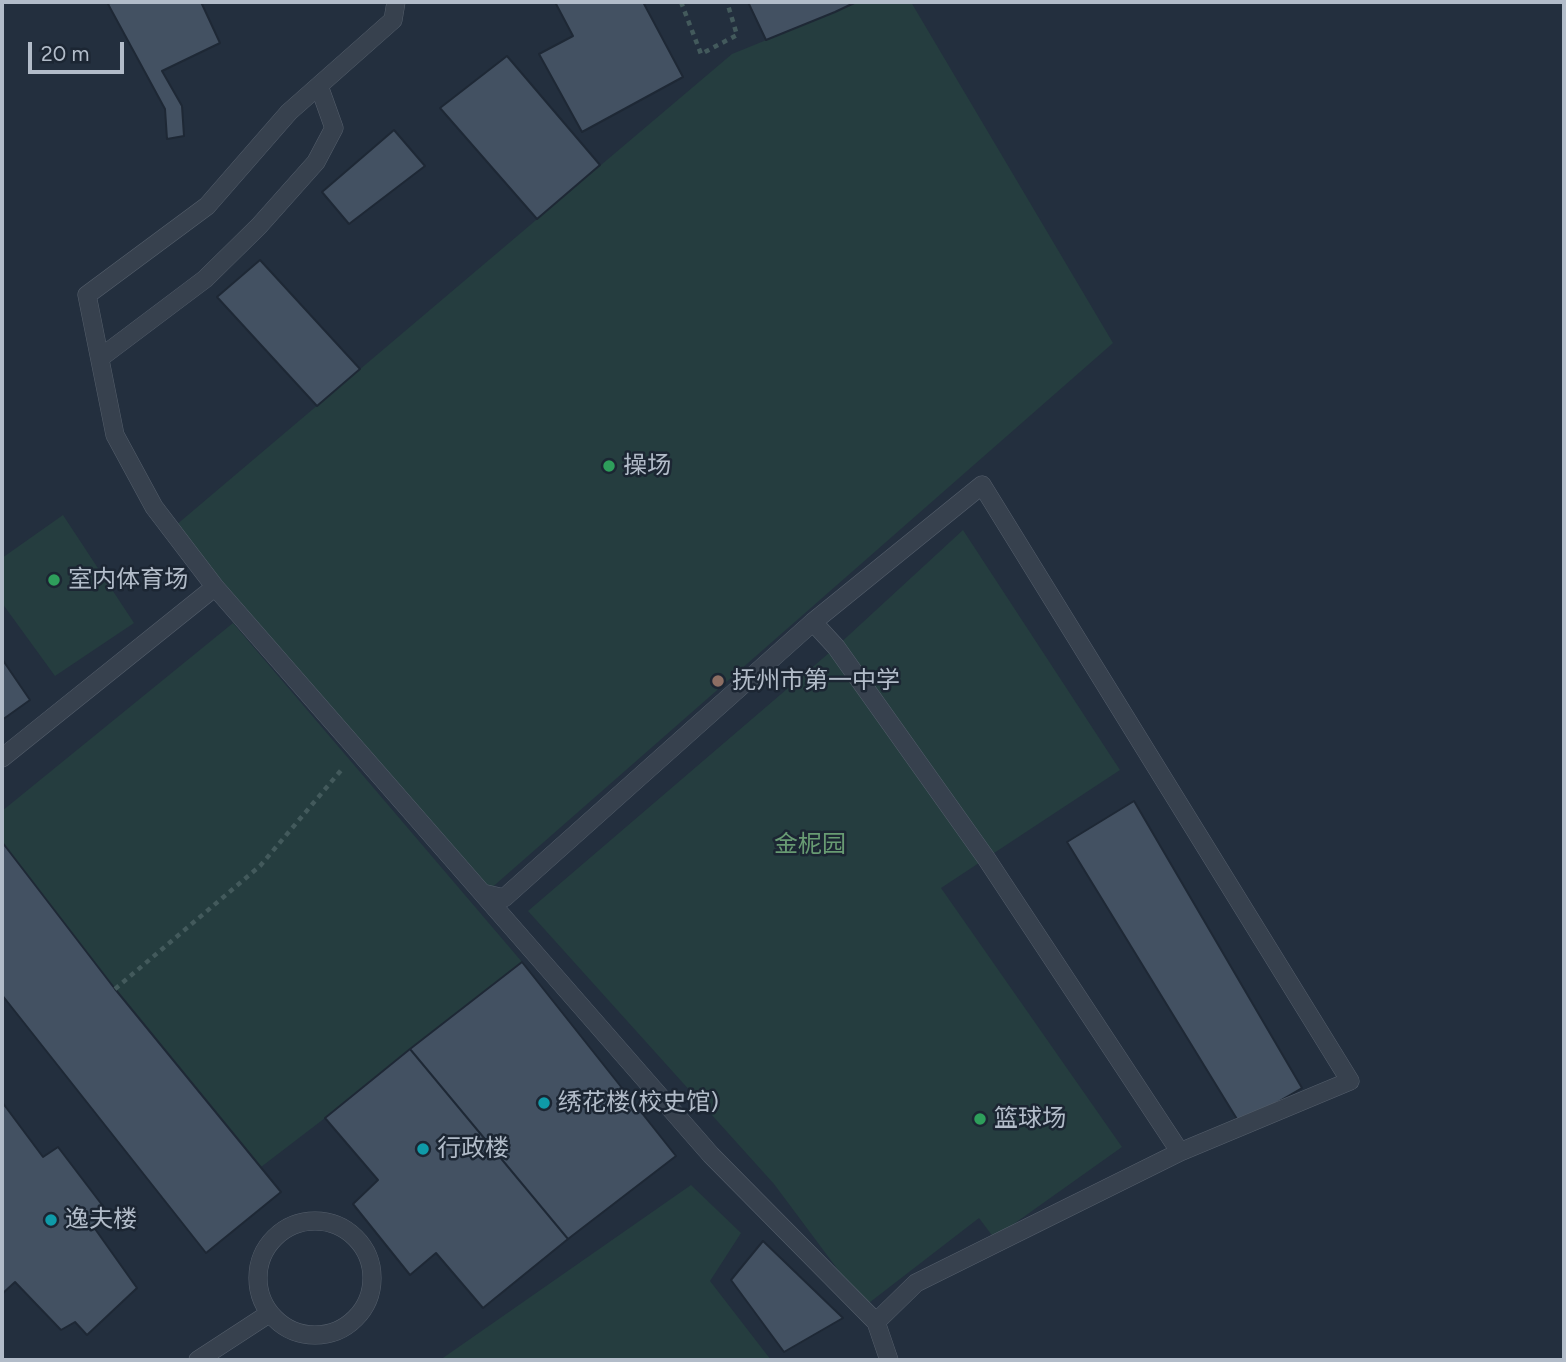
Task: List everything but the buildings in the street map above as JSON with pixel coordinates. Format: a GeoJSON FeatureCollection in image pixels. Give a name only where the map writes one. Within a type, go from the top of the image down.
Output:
{"type":"FeatureCollection","features":[{"type":"Feature","properties":{"kind":"lane"},"geometry":{"type":"LineString","coordinates":[[396,2],[393,20],[289,112],[207,206],[88,295],[115,435],[154,507],[215,587],[711,1155],[876,1322],[889,1360]]}},
{"type":"Feature","properties":{"kind":"lane"},"geometry":{"type":"LineString","coordinates":[[100,358],[205,279],[259,226],[316,162],[334,128],[319,86]]}},
{"type":"Feature","properties":{"kind":"lane"},"geometry":{"type":"LineString","coordinates":[[482,893],[504,898],[813,622],[982,485],[1350,1081],[1180,1152],[916,1283],[876,1322]]}},
{"type":"Feature","properties":{"kind":"lane"},"geometry":{"type":"LineString","coordinates":[[2,758],[215,587]]}},
{"type":"Feature","properties":{"kind":"lane"},"geometry":{"type":"LineString","coordinates":[[813,622],[836,647],[986,858],[1180,1152]]}},
{"type":"Feature","properties":{"kind":"lane"},"geometry":{"type":"LineString","coordinates":[[306,1221],[326,1222],[341,1227],[354,1237],[364,1250],[372,1281],[367,1300],[357,1317],[341,1329],[322,1335],[302,1334],[284,1326],[270,1313],[260,1295],[258,1276],[262,1256],[272,1240],[288,1227],[306,1221]]}},
{"type":"Feature","properties":{"kind":"lane"},"geometry":{"type":"LineString","coordinates":[[198,1360],[270,1313]]}},
{"type":"Feature","properties":{"kind":"path"},"geometry":{"type":"LineString","coordinates":[[681,2],[701,54],[737,35],[727,2]]}},
{"type":"Feature","properties":{"kind":"path"},"geometry":{"type":"LineString","coordinates":[[115,989],[260,866],[358,751]]}},
{"type":"Feature","properties":{"kind":"green space","name":"操场"},"geometry":{"type":"Polygon","coordinates":[[[860,2],[911,2],[1113,343],[488,891],[175,526],[732,54],[860,2]]]}},
{"type":"Feature","properties":{"kind":"green space","name":"室内体育场"},"geometry":{"type":"Polygon","coordinates":[[[63,515],[134,623],[55,676],[2,603],[2,558],[63,515]]]}},
{"type":"Feature","properties":{"kind":"green space","name":"金柅园"},"geometry":{"type":"Polygon","coordinates":[[[963,530],[1120,770],[941,888],[1122,1147],[994,1238],[979,1218],[865,1306],[774,1184],[528,911],[836,647],[963,530]]]}},
{"type":"Feature","properties":{"kind":"green space"},"geometry":{"type":"Polygon","coordinates":[[[233,623],[522,962],[261,1167],[115,989],[2,842],[2,811],[233,623]]]}},
{"type":"Feature","properties":{"kind":"green space"},"geometry":{"type":"Polygon","coordinates":[[[691,1185],[741,1233],[710,1281],[771,1360],[440,1360],[691,1185]]]}},
{"type":"Feature","properties":{"kind":"place","name":"操场"},"geometry":{"type":"Point","coordinates":[609,466]}},
{"type":"Feature","properties":{"kind":"place","name":"室内体育场"},"geometry":{"type":"Point","coordinates":[54,580]}},
{"type":"Feature","properties":{"kind":"place","name":"抚州市第一中学"},"geometry":{"type":"Point","coordinates":[718,681]}},
{"type":"Feature","properties":{"kind":"place","name":"绣花楼(校史馆)"},"geometry":{"type":"Point","coordinates":[544,1103]}},
{"type":"Feature","properties":{"kind":"place","name":"篮球场"},"geometry":{"type":"Point","coordinates":[980,1119]}},
{"type":"Feature","properties":{"kind":"place","name":"行政楼"},"geometry":{"type":"Point","coordinates":[423,1149]}},
{"type":"Feature","properties":{"kind":"place","name":"逸夫楼"},"geometry":{"type":"Point","coordinates":[51,1220]}}]}
